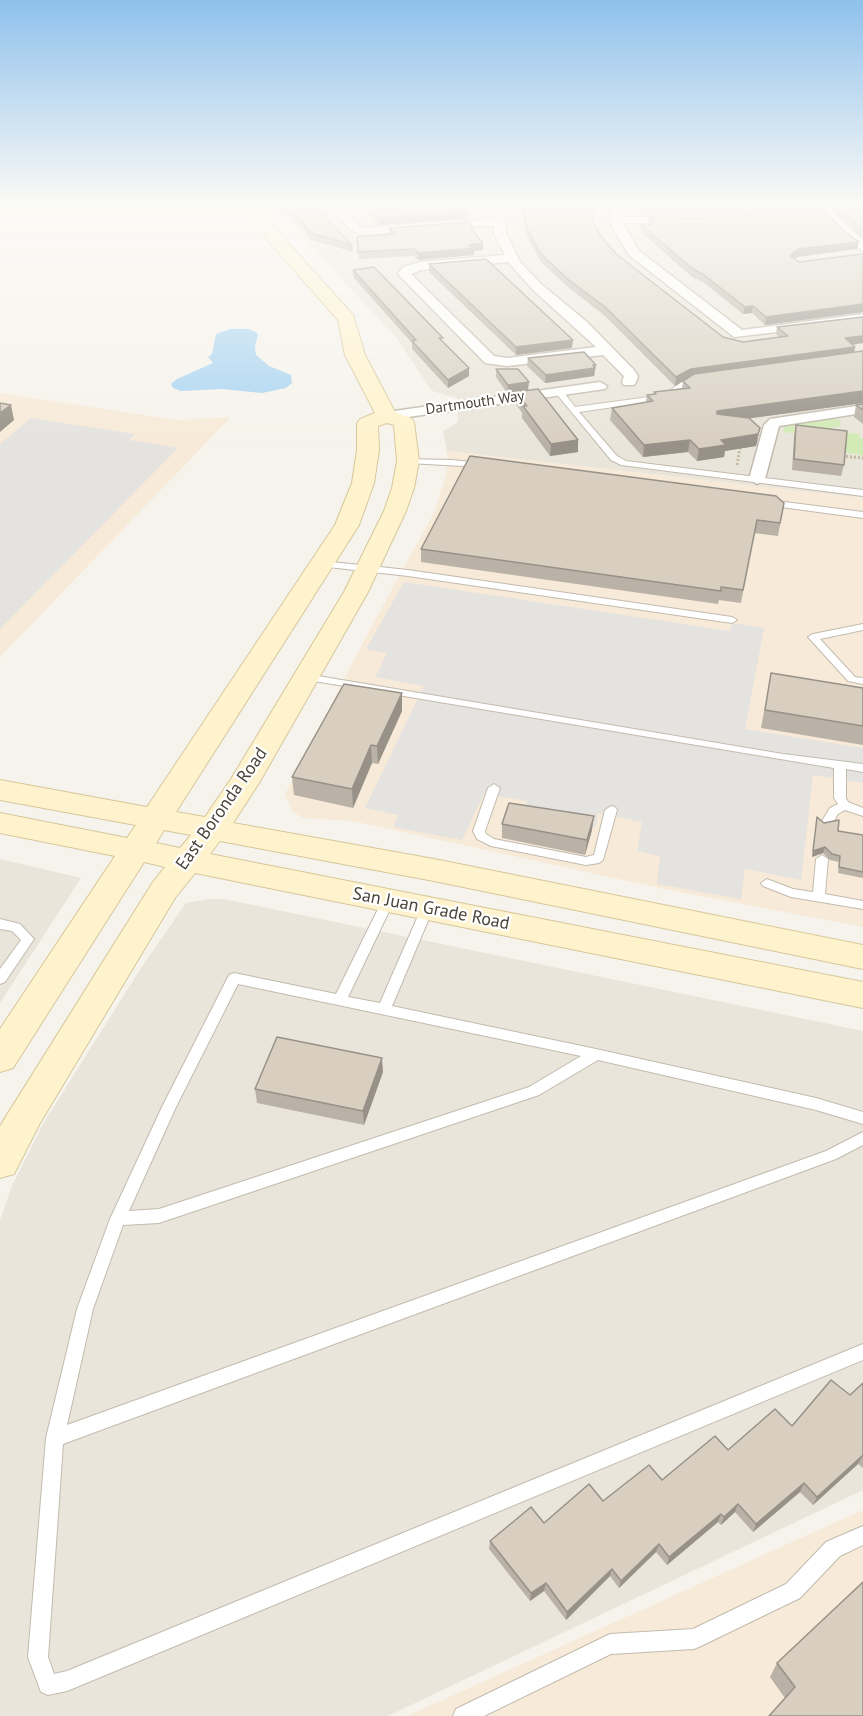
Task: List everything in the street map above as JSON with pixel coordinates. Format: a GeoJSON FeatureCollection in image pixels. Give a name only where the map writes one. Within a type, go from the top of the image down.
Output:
{"type":"FeatureCollection","features":[{"type":"Feature","properties":{"kind":"main road","name":"East Boronda Road"},"geometry":{"type":"LineString","coordinates":[[0,1162],[22,1120],[165,890],[214,827],[244,783],[369,568],[395,511],[403,488],[408,461],[405,423],[387,416],[356,355],[347,319],[316,284]]}},
{"type":"Feature","properties":{"kind":"main road"},"geometry":{"type":"LineString","coordinates":[[0,1058],[347,525],[358,498],[367,458],[367,424],[387,416]]}},
{"type":"Feature","properties":{"kind":"main road","name":"San Juan Grade Road"},"geometry":{"type":"LineString","coordinates":[[0,790],[156,819],[214,827],[863,957]]}},
{"type":"Feature","properties":{"kind":"main road","name":"San Juan Grade Road"},"geometry":{"type":"LineString","coordinates":[[0,824],[863,995]]}},
{"type":"Feature","properties":{"kind":"street"},"geometry":{"type":"LineString","coordinates":[[414,284],[490,360],[507,363],[607,350]]}},
{"type":"Feature","properties":{"kind":"street"},"geometry":{"type":"LineString","coordinates":[[534,284],[607,350],[629,373],[631,376],[629,382]]}},
{"type":"Feature","properties":{"kind":"street"},"geometry":{"type":"LineString","coordinates":[[673,284],[739,334],[863,318]]}},
{"type":"Feature","properties":{"kind":"street","name":"Dartmouth Way"},"geometry":{"type":"LineString","coordinates":[[387,416],[600,386]]}},
{"type":"Feature","properties":{"kind":"street"},"geometry":{"type":"LineString","coordinates":[[758,479],[771,425],[775,422],[863,409]]}},
{"type":"Feature","properties":{"kind":"lane"},"geometry":{"type":"LineString","coordinates":[[573,410],[666,397],[687,382],[704,379]]}},
{"type":"Feature","properties":{"kind":"lane"},"geometry":{"type":"LineString","coordinates":[[559,392],[610,454],[619,461],[863,493]]}},
{"type":"Feature","properties":{"kind":"lane"},"geometry":{"type":"LineString","coordinates":[[408,461],[487,466]]}},
{"type":"Feature","properties":{"kind":"lane"},"geometry":{"type":"LineString","coordinates":[[755,501],[863,516]]}},
{"type":"Feature","properties":{"kind":"lane"},"geometry":{"type":"LineString","coordinates":[[322,564],[369,568],[732,620]]}},
{"type":"Feature","properties":{"kind":"lane"},"geometry":{"type":"LineString","coordinates":[[863,627],[813,637],[852,679],[863,681]]}},
{"type":"Feature","properties":{"kind":"lane"},"geometry":{"type":"LineString","coordinates":[[306,676],[783,757],[863,768]]}},
{"type":"Feature","properties":{"kind":"lane"},"geometry":{"type":"LineString","coordinates":[[840,764],[840,798],[844,805],[863,812]]}},
{"type":"Feature","properties":{"kind":"lane"},"geometry":{"type":"LineString","coordinates":[[494,788],[479,831],[480,836],[491,842],[586,861],[599,857],[611,810]]}},
{"type":"Feature","properties":{"kind":"lane"},"geometry":{"type":"LineString","coordinates":[[826,824],[834,811],[844,805]]}},
{"type":"Feature","properties":{"kind":"lane"},"geometry":{"type":"LineString","coordinates":[[818,898],[822,859]]}},
{"type":"Feature","properties":{"kind":"lane"},"geometry":{"type":"LineString","coordinates":[[767,883],[791,893],[863,906]]}},
{"type":"Feature","properties":{"kind":"lane"},"geometry":{"type":"LineString","coordinates":[[340,1000],[388,901]]}},
{"type":"Feature","properties":{"kind":"lane"},"geometry":{"type":"LineString","coordinates":[[384,1009],[428,909]]}},
{"type":"Feature","properties":{"kind":"lane"},"geometry":{"type":"LineString","coordinates":[[0,924],[16,927],[28,939],[0,979]]}},
{"type":"Feature","properties":{"kind":"lane"},"geometry":{"type":"LineString","coordinates":[[863,1118],[816,1104],[596,1054],[234,978],[169,1107],[118,1219],[85,1309],[55,1438],[38,1657],[48,1685],[67,1681],[863,1352]]}},
{"type":"Feature","properties":{"kind":"lane"},"geometry":{"type":"LineString","coordinates":[[118,1219],[159,1216],[534,1091],[596,1054]]}},
{"type":"Feature","properties":{"kind":"lane"},"geometry":{"type":"LineString","coordinates":[[55,1438],[831,1155],[863,1138]]}},
{"type":"Feature","properties":{"kind":"lane"},"geometry":{"type":"LineString","coordinates":[[463,1716],[609,1644],[694,1639],[793,1591],[833,1549],[863,1535]]}},
{"type":"Feature","properties":{"kind":"path"},"geometry":{"type":"LineString","coordinates":[[730,447],[740,448],[737,466]]}},
{"type":"Feature","properties":{"kind":"path"},"geometry":{"type":"LineString","coordinates":[[840,455],[863,458]]}},
{"type":"Feature","properties":{"kind":"shaded area"},"geometry":{"type":"Polygon","coordinates":[[[346,284],[863,284],[863,498],[447,451],[443,431],[458,422],[457,398],[432,391],[397,339],[346,284]]]}},
{"type":"Feature","properties":{"kind":"shaded area"},"geometry":{"type":"Polygon","coordinates":[[[0,393],[177,420],[231,417],[0,657],[0,393]]]}},
{"type":"Feature","properties":{"kind":"shaded area"},"geometry":{"type":"Polygon","coordinates":[[[31,418],[135,434],[129,440],[178,448],[0,629],[0,444],[31,418]]]}},
{"type":"Feature","properties":{"kind":"shaded area"},"geometry":{"type":"Polygon","coordinates":[[[447,451],[863,498],[863,927],[664,889],[353,821],[303,818],[292,811],[285,794],[367,635],[435,511],[447,471],[447,451]]]}},
{"type":"Feature","properties":{"kind":"shaded area"},"geometry":{"type":"Polygon","coordinates":[[[404,582],[730,631],[732,623],[764,628],[745,729],[863,748],[863,783],[813,775],[801,880],[745,869],[741,899],[657,884],[660,856],[637,851],[642,822],[598,813],[596,827],[523,815],[527,801],[484,794],[462,840],[393,827],[398,815],[365,808],[424,686],[375,677],[387,653],[366,649],[404,582]]]}},
{"type":"Feature","properties":{"kind":"shaded area"},"geometry":{"type":"Polygon","coordinates":[[[0,859],[81,878],[0,1003],[0,859]]]}},
{"type":"Feature","properties":{"kind":"shaded area"},"geometry":{"type":"Polygon","coordinates":[[[224,899],[863,1031],[863,1490],[388,1716],[0,1716],[0,1220],[12,1186],[43,1124],[141,968],[186,903],[224,899]]]}},
{"type":"Feature","properties":{"kind":"shaded area"},"geometry":{"type":"Polygon","coordinates":[[[863,1510],[863,1716],[407,1716],[540,1656],[863,1510]]]}},
{"type":"Feature","properties":{"kind":"green space"},"geometry":{"type":"Polygon","coordinates":[[[830,417],[841,421],[840,427],[832,427],[831,438],[784,432],[783,425],[830,417]]]}},
{"type":"Feature","properties":{"kind":"green space"},"geometry":{"type":"Polygon","coordinates":[[[837,431],[859,434],[859,438],[863,438],[863,456],[845,452],[837,431]]]}},
{"type":"Feature","properties":{"kind":"water"},"geometry":{"type":"Polygon","coordinates":[[[230,329],[249,329],[256,332],[258,335],[255,346],[256,355],[269,366],[291,375],[292,383],[286,388],[262,393],[222,389],[181,391],[173,388],[171,384],[177,379],[213,363],[208,357],[212,354],[216,334],[230,329]]]}},
{"type":"Feature","properties":{"kind":"building"},"geometry":{"type":"Polygon","coordinates":[[[366,284],[391,284],[469,368],[448,380],[412,341],[416,340],[366,284]]]}},
{"type":"Feature","properties":{"kind":"building"},"geometry":{"type":"Polygon","coordinates":[[[450,284],[513,284],[573,340],[516,347],[450,284]]]}},
{"type":"Feature","properties":{"kind":"building"},"geometry":{"type":"Polygon","coordinates":[[[574,284],[655,284],[723,337],[743,342],[788,336],[777,327],[863,317],[863,336],[845,338],[855,347],[691,369],[676,377],[605,307],[574,284]]]}},
{"type":"Feature","properties":{"kind":"building"},"geometry":{"type":"Polygon","coordinates":[[[716,284],[863,284],[863,304],[766,317],[753,306],[745,307],[716,284]]]}},
{"type":"Feature","properties":{"kind":"building"},"geometry":{"type":"Polygon","coordinates":[[[863,351],[863,391],[717,411],[717,414],[749,418],[760,428],[758,434],[721,440],[726,445],[699,449],[690,440],[644,445],[612,408],[653,401],[647,395],[656,394],[654,392],[690,388],[683,381],[694,374],[863,351]]]}},
{"type":"Feature","properties":{"kind":"building"},"geometry":{"type":"Polygon","coordinates":[[[584,352],[596,365],[593,365],[595,368],[546,375],[528,358],[584,352]]]}},
{"type":"Feature","properties":{"kind":"building"},"geometry":{"type":"Polygon","coordinates":[[[496,369],[518,369],[529,382],[508,385],[496,369]]]}},
{"type":"Feature","properties":{"kind":"building"},"geometry":{"type":"Polygon","coordinates":[[[538,389],[578,440],[551,444],[523,406],[527,406],[516,392],[538,389]]]}},
{"type":"Feature","properties":{"kind":"building"},"geometry":{"type":"Polygon","coordinates":[[[0,403],[11,405],[0,413],[0,403]]]}},
{"type":"Feature","properties":{"kind":"building"},"geometry":{"type":"Polygon","coordinates":[[[796,425],[847,431],[844,465],[794,459],[796,425]]]}},
{"type":"Feature","properties":{"kind":"building"},"geometry":{"type":"Polygon","coordinates":[[[470,456],[776,496],[784,503],[780,523],[757,520],[743,590],[721,587],[721,591],[421,549],[470,456]]]}},
{"type":"Feature","properties":{"kind":"building"},"geometry":{"type":"Polygon","coordinates":[[[771,673],[863,688],[863,726],[765,710],[771,673]]]}},
{"type":"Feature","properties":{"kind":"building"},"geometry":{"type":"Polygon","coordinates":[[[344,684],[402,693],[377,746],[371,745],[352,789],[292,777],[344,684]]]}},
{"type":"Feature","properties":{"kind":"building"},"geometry":{"type":"Polygon","coordinates":[[[509,803],[594,816],[587,840],[502,824],[509,803]]]}},
{"type":"Feature","properties":{"kind":"building"},"geometry":{"type":"Polygon","coordinates":[[[817,817],[824,823],[839,820],[838,831],[863,835],[863,872],[839,867],[840,856],[832,854],[825,847],[813,851],[817,817]]]}},
{"type":"Feature","properties":{"kind":"building"},"geometry":{"type":"Polygon","coordinates":[[[277,1037],[382,1058],[363,1111],[255,1089],[277,1037]]]}},
{"type":"Feature","properties":{"kind":"building"},"geometry":{"type":"Polygon","coordinates":[[[831,1380],[850,1395],[863,1383],[863,1457],[817,1497],[804,1483],[756,1524],[738,1504],[724,1517],[721,1514],[669,1557],[659,1544],[621,1581],[612,1569],[567,1612],[546,1583],[531,1593],[490,1541],[531,1507],[544,1523],[589,1484],[603,1501],[649,1465],[662,1480],[715,1436],[728,1450],[775,1409],[792,1426],[831,1380]]]}},
{"type":"Feature","properties":{"kind":"building"},"geometry":{"type":"Polygon","coordinates":[[[863,1582],[863,1716],[769,1716],[795,1687],[777,1663],[863,1582]]]}}]}
